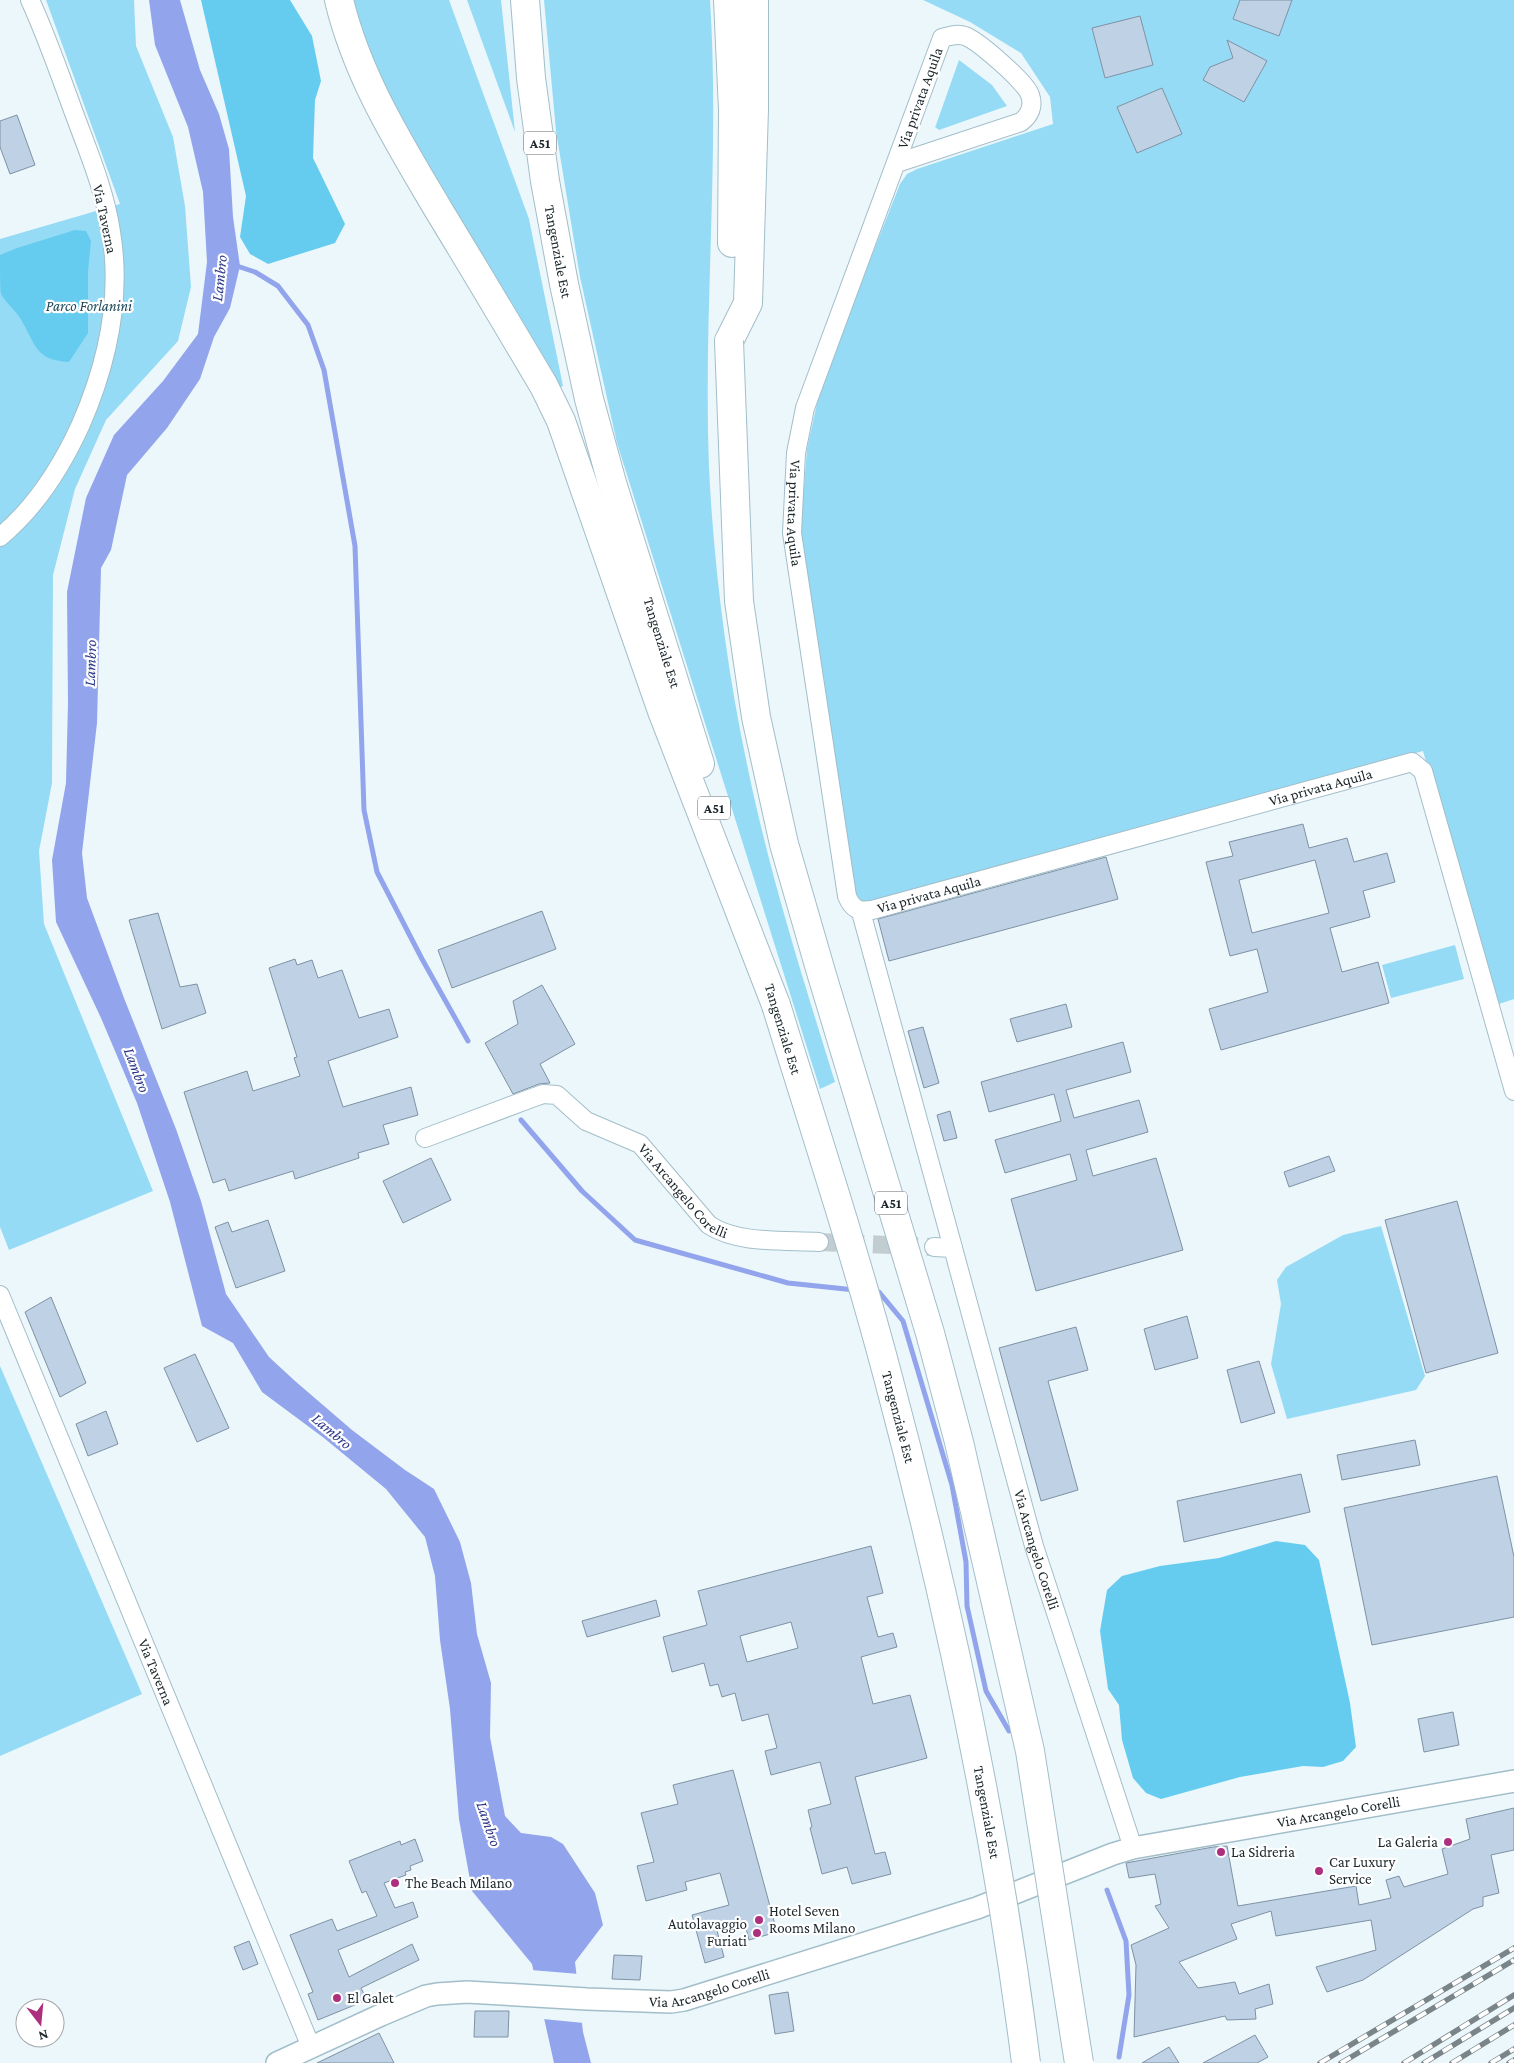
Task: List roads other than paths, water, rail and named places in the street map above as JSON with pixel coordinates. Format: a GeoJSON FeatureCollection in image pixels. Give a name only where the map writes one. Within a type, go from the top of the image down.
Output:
{"type":"FeatureCollection","features":[{"type":"Feature","properties":{"kind":"highway"},"geometry":{"type":"LineString","coordinates":[[339,0],[345,24],[368,86],[410,162],[544,386],[561,422],[640,614]]}},
{"type":"Feature","properties":{"kind":"highway","name":"Tangenziale Est"},"geometry":{"type":"LineString","coordinates":[[525,0],[531,78],[545,180],[564,284],[588,399],[612,483],[640,614],[776,1005],[888,1375],[935,1564],[977,1760],[1009,1939],[1026,2063]]}},
{"type":"Feature","properties":{"kind":"highway","name":"A51"},"geometry":{"type":"LineString","coordinates":[[728,0],[733,110],[742,195],[732,284],[729,341],[738,601],[756,717],[787,853],[930,1333],[959,1442],[1030,1751],[1060,1931],[1079,2063]]}},
{"type":"Feature","properties":{"kind":"highway"},"geometry":{"type":"LineString","coordinates":[[742,195],[754,0]]}},
{"type":"Feature","properties":{"kind":"street","name":"Via Taverna"},"geometry":{"type":"LineString","coordinates":[[0,537],[33,504],[55,473],[72,444],[100,372],[110,334],[114,298],[114,261],[111,231],[103,200],[90,158],[30,0]]}},
{"type":"Feature","properties":{"kind":"street","name":"Via privata Aquila"},"geometry":{"type":"LineString","coordinates":[[897,163],[1021,122],[1029,115],[1032,105],[1030,93],[1020,80],[981,46],[965,36],[954,34],[942,38],[897,163],[804,408],[796,453],[792,533],[847,896],[851,906],[861,912],[872,910],[1412,762],[1423,771],[1427,783],[1514,1091]]}},
{"type":"Feature","properties":{"kind":"street","name":"Via Arcangelo Corelli"},"geometry":{"type":"LineString","coordinates":[[861,912],[1034,1546],[1133,1848]]}},
{"type":"Feature","properties":{"kind":"street","name":"Via Arcangelo Corelli"},"geometry":{"type":"LineString","coordinates":[[425,1138],[538,1096],[557,1095],[586,1121],[640,1144],[709,1225],[718,1231],[748,1238],[819,1242]]}},
{"type":"Feature","properties":{"kind":"street"},"geometry":{"type":"LineString","coordinates":[[934,1247],[953,1248]]}},
{"type":"Feature","properties":{"kind":"street","name":"Via Taverna"},"geometry":{"type":"LineString","coordinates":[[0,1295],[311,2047]]}},
{"type":"Feature","properties":{"kind":"street","name":"Via Arcangelo Corelli"},"geometry":{"type":"LineString","coordinates":[[277,2063],[426,1996],[467,1992],[671,2002],[695,1997],[977,1908],[1113,1854],[1133,1848],[1514,1781]]}},
{"type":"Feature","properties":{"kind":"water","name":"Lambro"},"geometry":{"type":"Polygon","coordinates":[[[149,0],[180,0],[200,70],[219,114],[229,149],[233,217],[240,266],[230,308],[214,337],[200,379],[167,428],[127,475],[111,550],[101,568],[97,723],[82,853],[87,898],[176,1129],[201,1201],[226,1294],[269,1357],[352,1430],[405,1470],[434,1489],[460,1542],[471,1583],[477,1634],[491,1683],[490,1737],[505,1816],[521,1833],[551,1837],[563,1844],[595,1893],[603,1925],[575,1962],[583,2032],[591,2063],[554,2063],[532,1964],[472,1891],[459,1819],[450,1709],[440,1640],[435,1576],[425,1537],[386,1489],[324,1438],[262,1392],[233,1343],[202,1326],[170,1202],[137,1103],[101,1018],[56,922],[52,860],[66,783],[68,703],[67,592],[86,498],[114,435],[163,381],[198,334],[207,262],[203,192],[188,127],[155,45],[149,0]]]}},
{"type":"Feature","properties":{"kind":"waterway","name":"Lambro"},"geometry":{"type":"LineString","coordinates":[[234,265],[255,272],[278,286],[308,325],[324,370],[355,546],[364,810],[377,872],[422,959],[468,1041]]}},
{"type":"Feature","properties":{"kind":"waterway"},"geometry":{"type":"LineString","coordinates":[[521,1120],[582,1191],[635,1240],[788,1283],[855,1290]]}},
{"type":"Feature","properties":{"kind":"waterway"},"geometry":{"type":"LineString","coordinates":[[874,1292],[879,1292],[903,1321],[952,1485],[966,1562],[967,1606],[986,1691],[1009,1731]]}},
{"type":"Feature","properties":{"kind":"waterway"},"geometry":{"type":"LineString","coordinates":[[1107,1890],[1126,1941],[1129,1995],[1119,2057]]}},
{"type":"Feature","properties":{"kind":"tunnel"},"geometry":{"type":"LineString","coordinates":[[819,1242],[934,1247]]}},
{"type":"Feature","properties":{"kind":"railway"},"geometry":{"type":"LineString","coordinates":[[1320,2063],[1514,1948]]}},
{"type":"Feature","properties":{"kind":"railway"},"geometry":{"type":"LineString","coordinates":[[1341,2063],[1514,1960]]}},
{"type":"Feature","properties":{"kind":"railway"},"geometry":{"type":"LineString","coordinates":[[1404,2063],[1514,1995]]}},
{"type":"Feature","properties":{"kind":"railway"},"geometry":{"type":"LineString","coordinates":[[1424,2063],[1514,2008]]}},
{"type":"Feature","properties":{"kind":"railway"},"geometry":{"type":"LineString","coordinates":[[1452,2063],[1514,2025]]}},
{"type":"Feature","properties":{"kind":"railway"},"geometry":{"type":"LineString","coordinates":[[1491,2063],[1514,2049]]}},
{"type":"Feature","properties":{"kind":"railway"},"geometry":{"type":"LineString","coordinates":[[1509,2063],[1514,2060]]}},
{"type":"Feature","properties":{"kind":"place","name":"La Galeria"},"geometry":{"type":"Point","coordinates":[1448,1842]}},
{"type":"Feature","properties":{"kind":"place","name":"La Sidreria"},"geometry":{"type":"Point","coordinates":[1221,1852]}},
{"type":"Feature","properties":{"kind":"place","name":"Car Luxury Service"},"geometry":{"type":"Point","coordinates":[1319,1871]}},
{"type":"Feature","properties":{"kind":"place","name":"The Beach Milano"},"geometry":{"type":"Point","coordinates":[395,1883]}},
{"type":"Feature","properties":{"kind":"place","name":"Hotel Seven Rooms Milano"},"geometry":{"type":"Point","coordinates":[759,1920]}},
{"type":"Feature","properties":{"kind":"place","name":"Autolavaggio Furiati"},"geometry":{"type":"Point","coordinates":[757,1933]}},
{"type":"Feature","properties":{"kind":"place","name":"El Galet"},"geometry":{"type":"Point","coordinates":[337,1998]}},
{"type":"Feature","properties":{"kind":"park label","name":"Parco Forlanini"},"geometry":{"type":"Point","coordinates":[89,306]}}]}
